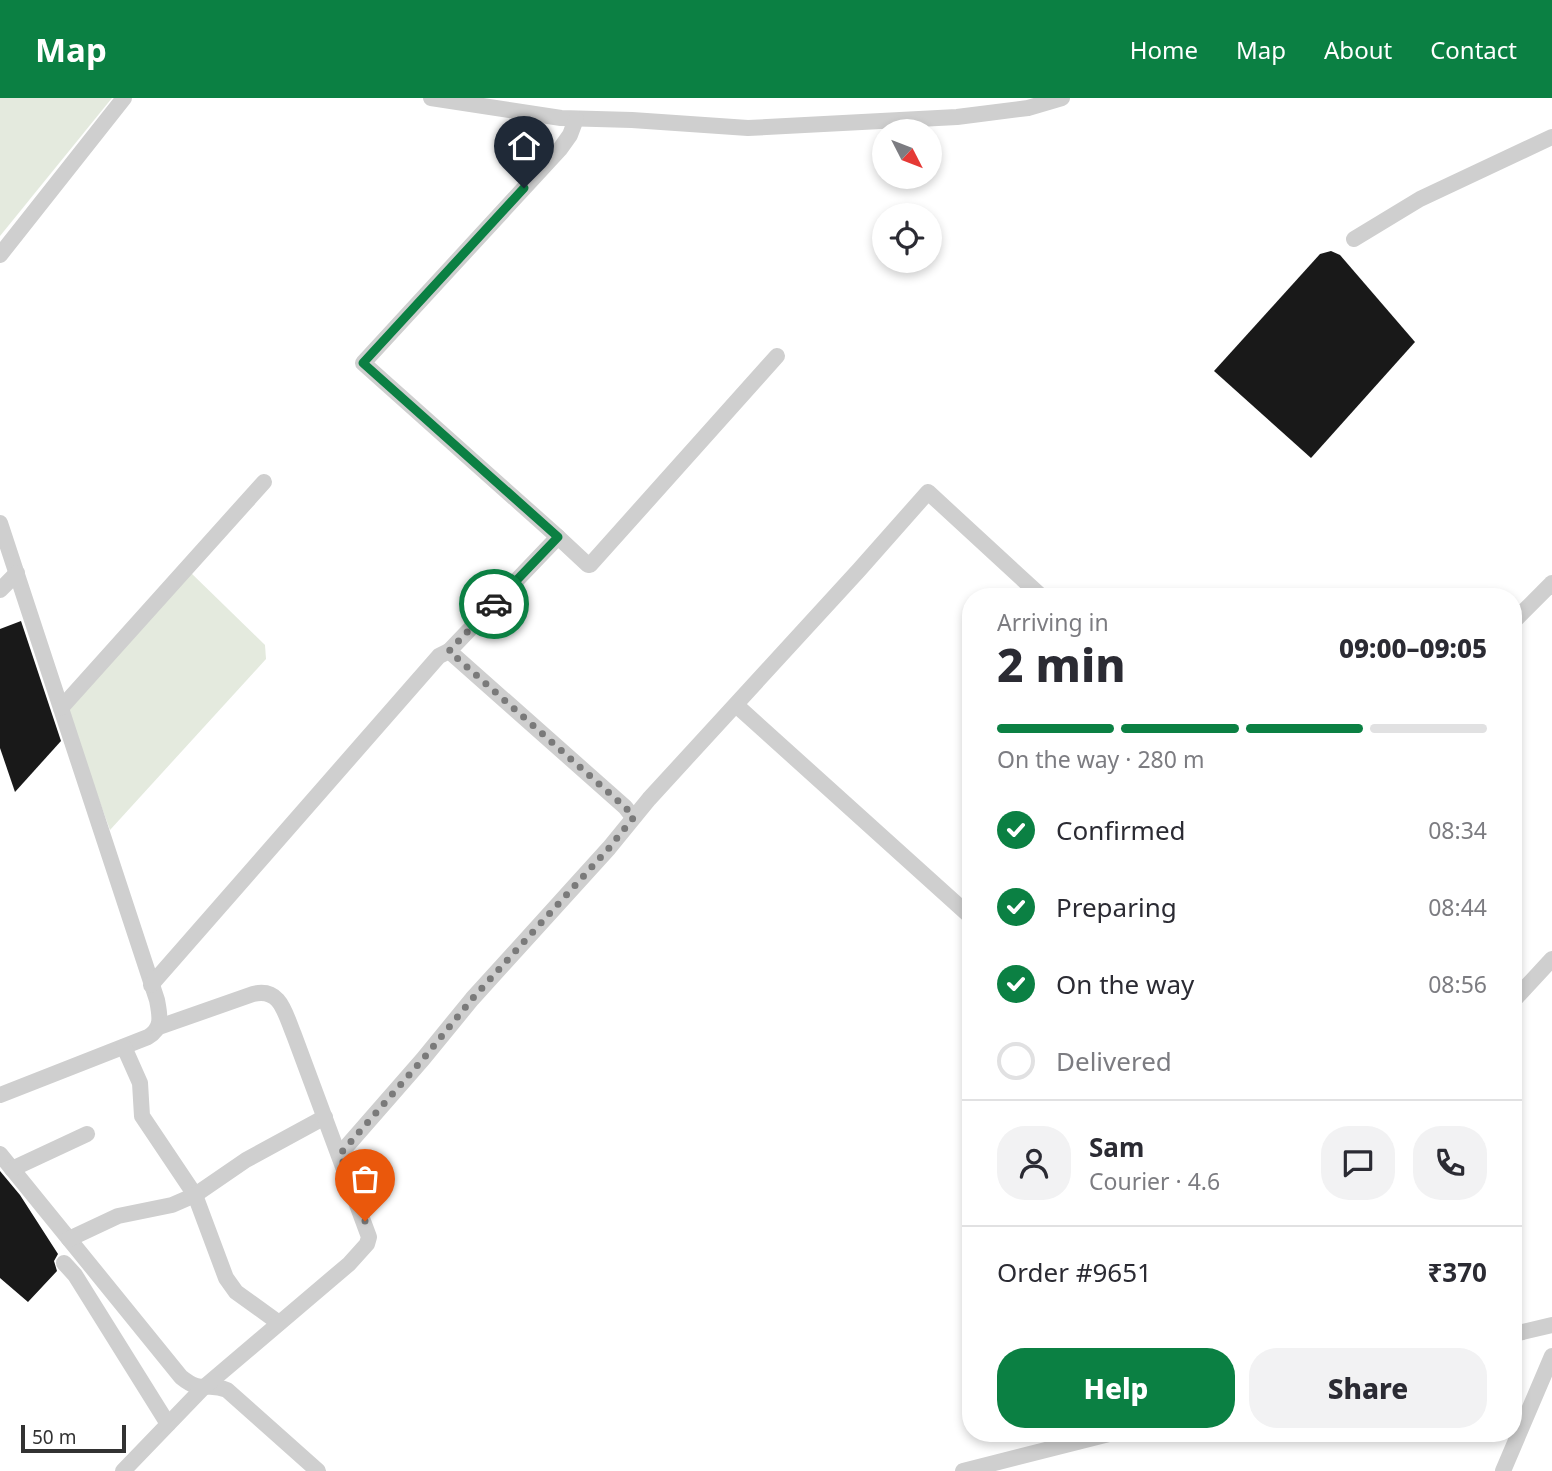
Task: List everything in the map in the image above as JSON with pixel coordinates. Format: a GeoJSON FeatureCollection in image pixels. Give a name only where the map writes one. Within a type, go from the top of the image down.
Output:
{"type":"FeatureCollection","features":[{"type":"Feature","properties":{"kind":"street"},"geometry":{"type":"LineString","coordinates":[[0,255],[124,98]]}},
{"type":"Feature","properties":{"kind":"street"},"geometry":{"type":"LineString","coordinates":[[431,98],[561,118],[748,128],[957,117],[1028,108],[1062,98]]}},
{"type":"Feature","properties":{"kind":"street"},"geometry":{"type":"LineString","coordinates":[[576,119],[570,135],[560,149],[363,363],[590,565],[777,356]]}},
{"type":"Feature","properties":{"kind":"street"},"geometry":{"type":"LineString","coordinates":[[1354,239],[1420,199],[1552,137]]}},
{"type":"Feature","properties":{"kind":"street"},"geometry":{"type":"LineString","coordinates":[[61,708],[264,482]]}},
{"type":"Feature","properties":{"kind":"street"},"geometry":{"type":"LineString","coordinates":[[340,1154],[472,999],[928,492],[1032,588]]}},
{"type":"Feature","properties":{"kind":"street"},"geometry":{"type":"LineString","coordinates":[[0,523],[152,985],[160,1013],[159,1027]]}},
{"type":"Feature","properties":{"kind":"street"},"geometry":{"type":"LineString","coordinates":[[152,985],[439,656],[449,651],[558,537]]}},
{"type":"Feature","properties":{"kind":"street"},"geometry":{"type":"LineString","coordinates":[[0,590],[17,573]]}},
{"type":"Feature","properties":{"kind":"street"},"geometry":{"type":"LineString","coordinates":[[1522,613],[1552,583]]}},
{"type":"Feature","properties":{"kind":"street"},"geometry":{"type":"LineString","coordinates":[[449,651],[634,817]]}},
{"type":"Feature","properties":{"kind":"street"},"geometry":{"type":"LineString","coordinates":[[736,705],[962,909]]}},
{"type":"Feature","properties":{"kind":"street"},"geometry":{"type":"LineString","coordinates":[[1522,991],[1552,958]]}},
{"type":"Feature","properties":{"kind":"street"},"geometry":{"type":"LineString","coordinates":[[0,1096],[148,1037],[159,1027],[253,994],[263,992],[274,995],[282,1006],[368,1230],[367,1244],[349,1264],[204,1388],[123,1471]]}},
{"type":"Feature","properties":{"kind":"street"},"geometry":{"type":"LineString","coordinates":[[124,1047],[140,1083],[142,1116],[195,1195],[226,1278],[236,1292],[279,1323]]}},
{"type":"Feature","properties":{"kind":"street"},"geometry":{"type":"LineString","coordinates":[[69,1239],[118,1216],[172,1205],[195,1195],[246,1160],[325,1117]]}},
{"type":"Feature","properties":{"kind":"street"},"geometry":{"type":"LineString","coordinates":[[12,1169],[87,1134]]}},
{"type":"Feature","properties":{"kind":"street"},"geometry":{"type":"LineString","coordinates":[[0,1154],[181,1377],[196,1387],[220,1387],[234,1395],[318,1471]]}},
{"type":"Feature","properties":{"kind":"street"},"geometry":{"type":"LineString","coordinates":[[64,1263],[75,1275],[168,1424]]}},
{"type":"Feature","properties":{"kind":"street"},"geometry":{"type":"LineString","coordinates":[[1522,1333],[1552,1325]]}},
{"type":"Feature","properties":{"kind":"street"},"geometry":{"type":"LineString","coordinates":[[1522,1426],[1552,1356]]}},
{"type":"Feature","properties":{"kind":"street"},"geometry":{"type":"LineString","coordinates":[[963,1471],[1077,1442]]}},
{"type":"Feature","properties":{"kind":"street"},"geometry":{"type":"LineString","coordinates":[[1503,1471],[1515,1442]]}},
{"type":"Feature","properties":{"kind":"shaded area"},"geometry":{"type":"Polygon","coordinates":[[[0,98],[112,98],[0,236],[0,98]]]}},
{"type":"Feature","properties":{"kind":"shaded area"},"geometry":{"type":"Polygon","coordinates":[[[188,570],[265,645],[266,659],[110,830],[65,706],[188,570]]]}},
{"type":"Feature","properties":{"kind":"building"},"geometry":{"type":"Polygon","coordinates":[[[1331,251],[1340,255],[1415,342],[1311,458],[1214,371],[1320,254],[1331,251]]]}},
{"type":"Feature","properties":{"kind":"building"},"geometry":{"type":"Polygon","coordinates":[[[21,621],[61,741],[15,792],[0,748],[0,629],[21,621]]]}},
{"type":"Feature","properties":{"kind":"building"},"geometry":{"type":"Polygon","coordinates":[[[0,1171],[20,1195],[58,1254],[54,1261],[57,1271],[28,1302],[0,1278],[0,1171]]]}},
{"type":"Feature","properties":{"kind":"way so far"},"geometry":{"type":"LineString","coordinates":[[365,1221],[340,1154],[451,1023],[634,817],[449,651],[494,604]]}},
{"type":"Feature","properties":{"kind":"route"},"geometry":{"type":"LineString","coordinates":[[494,604],[558,537],[363,363],[524,188]]}}]}
